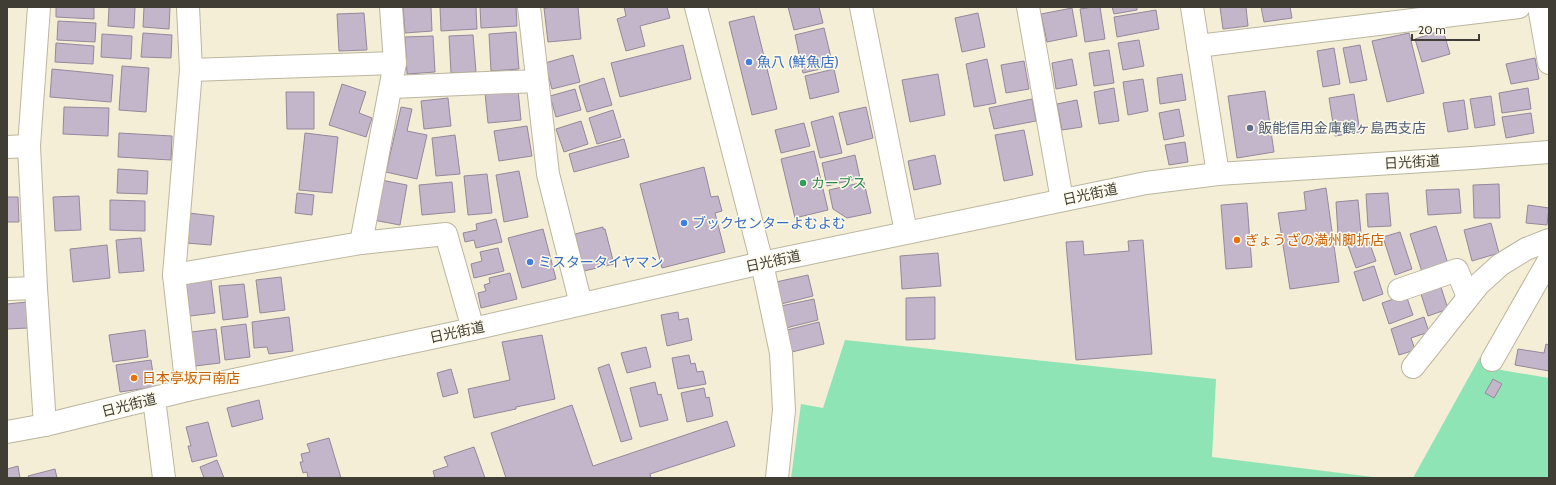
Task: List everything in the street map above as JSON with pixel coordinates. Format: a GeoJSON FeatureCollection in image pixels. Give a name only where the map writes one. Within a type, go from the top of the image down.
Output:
{"type":"FeatureCollection","features":[{"type":"Feature","properties":{"kind":"street"},"geometry":{"type":"LineString","coordinates":[[39,7],[30,146],[36,288],[45,425]]}},
{"type":"Feature","properties":{"kind":"street"},"geometry":{"type":"LineString","coordinates":[[187,390],[174,275],[191,70],[188,7]]}},
{"type":"Feature","properties":{"kind":"street"},"geometry":{"type":"LineString","coordinates":[[361,243],[395,63],[391,7]]}},
{"type":"Feature","properties":{"kind":"street"},"geometry":{"type":"LineString","coordinates":[[529,7],[548,174],[581,304]]}},
{"type":"Feature","properties":{"kind":"street"},"geometry":{"type":"LineString","coordinates":[[696,7],[762,263],[781,353],[784,410],[777,478]]}},
{"type":"Feature","properties":{"kind":"street"},"geometry":{"type":"LineString","coordinates":[[861,7],[906,232]]}},
{"type":"Feature","properties":{"kind":"street"},"geometry":{"type":"LineString","coordinates":[[1028,7],[1062,200]]}},
{"type":"Feature","properties":{"kind":"street"},"geometry":{"type":"LineString","coordinates":[[1192,7],[1218,174]]}},
{"type":"Feature","properties":{"kind":"street"},"geometry":{"type":"LineString","coordinates":[[1198,46],[1519,7]]}},
{"type":"Feature","properties":{"kind":"street"},"geometry":{"type":"LineString","coordinates":[[1539,7],[1549,63]]}},
{"type":"Feature","properties":{"kind":"street"},"geometry":{"type":"LineString","coordinates":[[191,70],[395,63]]}},
{"type":"Feature","properties":{"kind":"street"},"geometry":{"type":"LineString","coordinates":[[390,87],[537,81]]}},
{"type":"Feature","properties":{"kind":"street"},"geometry":{"type":"LineString","coordinates":[[7,147],[30,146]]}},
{"type":"Feature","properties":{"kind":"street","name":"日光街道"},"geometry":{"type":"LineString","coordinates":[[7,432],[45,425],[187,390],[473,329],[762,263],[1146,182],[1218,174],[1549,152]]}},
{"type":"Feature","properties":{"kind":"street"},"geometry":{"type":"LineString","coordinates":[[174,275],[361,243],[446,234],[473,329]]}},
{"type":"Feature","properties":{"kind":"street"},"geometry":{"type":"LineString","coordinates":[[1413,367],[1479,284],[1500,265],[1526,249],[1549,240]]}},
{"type":"Feature","properties":{"kind":"street"},"geometry":{"type":"LineString","coordinates":[[1492,360],[1549,260]]}},
{"type":"Feature","properties":{"kind":"street"},"geometry":{"type":"LineString","coordinates":[[1399,290],[1457,270],[1468,297]]}},
{"type":"Feature","properties":{"kind":"street"},"geometry":{"type":"LineString","coordinates":[[7,289],[36,288]]}},
{"type":"Feature","properties":{"kind":"street"},"geometry":{"type":"LineString","coordinates":[[154,399],[164,478]]}},
{"type":"Feature","properties":{"kind":"green space"},"geometry":{"type":"Polygon","coordinates":[[[845,340],[1216,379],[1212,457],[1381,478],[791,478],[801,404],[823,408],[845,340]]]}},
{"type":"Feature","properties":{"kind":"green space"},"geometry":{"type":"Polygon","coordinates":[[[1480,357],[1501,370],[1549,378],[1549,478],[1413,478],[1480,357]]]}},
{"type":"Feature","properties":{"kind":"building"},"geometry":{"type":"Polygon","coordinates":[[[56,7],[94,7],[94,19],[56,17],[56,7]]]}},
{"type":"Feature","properties":{"kind":"building"},"geometry":{"type":"Polygon","coordinates":[[[109,7],[135,7],[134,28],[108,26],[109,7]]]}},
{"type":"Feature","properties":{"kind":"building"},"geometry":{"type":"Polygon","coordinates":[[[144,7],[170,7],[169,29],[143,27],[144,7]]]}},
{"type":"Feature","properties":{"kind":"building"},"geometry":{"type":"Polygon","coordinates":[[[403,7],[431,7],[432,31],[405,33],[403,7]]]}},
{"type":"Feature","properties":{"kind":"building"},"geometry":{"type":"Polygon","coordinates":[[[440,7],[476,7],[477,29],[441,31],[440,7]]]}},
{"type":"Feature","properties":{"kind":"building"},"geometry":{"type":"Polygon","coordinates":[[[480,7],[516,7],[517,26],[481,28],[480,7]]]}},
{"type":"Feature","properties":{"kind":"building"},"geometry":{"type":"Polygon","coordinates":[[[578,7],[581,39],[548,42],[544,8],[578,7]]]}},
{"type":"Feature","properties":{"kind":"building"},"geometry":{"type":"Polygon","coordinates":[[[624,7],[667,7],[670,18],[640,26],[645,46],[626,51],[617,19],[626,16],[624,7]]]}},
{"type":"Feature","properties":{"kind":"building"},"geometry":{"type":"Polygon","coordinates":[[[788,7],[819,7],[823,23],[794,30],[788,7]]]}},
{"type":"Feature","properties":{"kind":"building"},"geometry":{"type":"Polygon","coordinates":[[[1100,7],[1105,39],[1085,42],[1080,9],[1100,7]]]}},
{"type":"Feature","properties":{"kind":"building"},"geometry":{"type":"Polygon","coordinates":[[[1112,7],[1137,7],[1137,10],[1114,14],[1112,7]]]}},
{"type":"Feature","properties":{"kind":"building"},"geometry":{"type":"Polygon","coordinates":[[[1220,7],[1246,7],[1248,26],[1223,29],[1220,7]]]}},
{"type":"Feature","properties":{"kind":"building"},"geometry":{"type":"Polygon","coordinates":[[[1261,7],[1290,7],[1292,18],[1264,22],[1261,7]]]}},
{"type":"Feature","properties":{"kind":"building"},"geometry":{"type":"Polygon","coordinates":[[[1072,8],[1077,36],[1047,42],[1041,14],[1072,8]]]}},
{"type":"Feature","properties":{"kind":"building"},"geometry":{"type":"Polygon","coordinates":[[[1156,10],[1159,29],[1117,37],[1114,17],[1156,10]]]}},
{"type":"Feature","properties":{"kind":"building"},"geometry":{"type":"Polygon","coordinates":[[[364,13],[367,50],[339,51],[337,14],[364,13]]]}},
{"type":"Feature","properties":{"kind":"building"},"geometry":{"type":"Polygon","coordinates":[[[978,13],[985,47],[962,52],[955,18],[978,13]]]}},
{"type":"Feature","properties":{"kind":"building"},"geometry":{"type":"Polygon","coordinates":[[[754,16],[777,109],[752,115],[729,22],[754,16]]]}},
{"type":"Feature","properties":{"kind":"building"},"geometry":{"type":"Polygon","coordinates":[[[58,21],[96,23],[95,42],[57,40],[58,21]]]}},
{"type":"Feature","properties":{"kind":"building"},"geometry":{"type":"Polygon","coordinates":[[[824,28],[833,66],[803,73],[795,35],[824,28]]]}},
{"type":"Feature","properties":{"kind":"building"},"geometry":{"type":"Polygon","coordinates":[[[1443,30],[1450,54],[1422,62],[1415,39],[1443,30]]]}},
{"type":"Feature","properties":{"kind":"building"},"geometry":{"type":"Polygon","coordinates":[[[516,32],[519,69],[491,71],[489,34],[516,32]]]}},
{"type":"Feature","properties":{"kind":"building"},"geometry":{"type":"Polygon","coordinates":[[[143,33],[172,35],[171,58],[141,57],[143,33]]]}},
{"type":"Feature","properties":{"kind":"building"},"geometry":{"type":"Polygon","coordinates":[[[1409,33],[1424,93],[1387,102],[1372,41],[1409,33]]]}},
{"type":"Feature","properties":{"kind":"building"},"geometry":{"type":"Polygon","coordinates":[[[102,34],[132,36],[131,59],[101,57],[102,34]]]}},
{"type":"Feature","properties":{"kind":"building"},"geometry":{"type":"Polygon","coordinates":[[[473,35],[476,72],[451,73],[449,36],[473,35]]]}},
{"type":"Feature","properties":{"kind":"building"},"geometry":{"type":"Polygon","coordinates":[[[433,36],[435,72],[407,74],[405,37],[433,36]]]}},
{"type":"Feature","properties":{"kind":"building"},"geometry":{"type":"Polygon","coordinates":[[[1139,40],[1144,66],[1123,70],[1118,43],[1139,40]]]}},
{"type":"Feature","properties":{"kind":"building"},"geometry":{"type":"Polygon","coordinates":[[[56,43],[94,46],[93,64],[55,62],[56,43]]]}},
{"type":"Feature","properties":{"kind":"building"},"geometry":{"type":"Polygon","coordinates":[[[683,45],[691,79],[620,97],[611,63],[683,45]]]}},
{"type":"Feature","properties":{"kind":"building"},"geometry":{"type":"Polygon","coordinates":[[[1360,45],[1367,80],[1350,83],[1343,48],[1360,45]]]}},
{"type":"Feature","properties":{"kind":"building"},"geometry":{"type":"Polygon","coordinates":[[[1334,48],[1340,84],[1323,87],[1317,51],[1334,48]]]}},
{"type":"Feature","properties":{"kind":"building"},"geometry":{"type":"Polygon","coordinates":[[[1109,50],[1114,83],[1094,86],[1089,53],[1109,50]]]}},
{"type":"Feature","properties":{"kind":"building"},"geometry":{"type":"Polygon","coordinates":[[[573,55],[580,82],[552,89],[545,63],[573,55]]]}},
{"type":"Feature","properties":{"kind":"building"},"geometry":{"type":"Polygon","coordinates":[[[1535,58],[1539,79],[1511,84],[1506,64],[1535,58]]]}},
{"type":"Feature","properties":{"kind":"building"},"geometry":{"type":"Polygon","coordinates":[[[987,59],[996,103],[974,107],[966,64],[987,59]]]}},
{"type":"Feature","properties":{"kind":"building"},"geometry":{"type":"Polygon","coordinates":[[[1072,59],[1077,85],[1056,89],[1052,63],[1072,59]]]}},
{"type":"Feature","properties":{"kind":"building"},"geometry":{"type":"Polygon","coordinates":[[[1024,61],[1029,89],[1006,93],[1001,65],[1024,61]]]}},
{"type":"Feature","properties":{"kind":"building"},"geometry":{"type":"Polygon","coordinates":[[[122,66],[149,68],[146,112],[119,110],[122,66]]]}},
{"type":"Feature","properties":{"kind":"building"},"geometry":{"type":"Polygon","coordinates":[[[52,69],[113,75],[111,102],[50,97],[52,69]]]}},
{"type":"Feature","properties":{"kind":"building"},"geometry":{"type":"Polygon","coordinates":[[[834,69],[839,92],[810,99],[805,76],[834,69]]]}},
{"type":"Feature","properties":{"kind":"building"},"geometry":{"type":"Polygon","coordinates":[[[938,74],[945,115],[910,122],[902,80],[938,74]]]}},
{"type":"Feature","properties":{"kind":"building"},"geometry":{"type":"Polygon","coordinates":[[[1182,74],[1186,100],[1160,104],[1157,78],[1182,74]]]}},
{"type":"Feature","properties":{"kind":"building"},"geometry":{"type":"Polygon","coordinates":[[[604,78],[612,105],[587,112],[579,86],[604,78]]]}},
{"type":"Feature","properties":{"kind":"building"},"geometry":{"type":"Polygon","coordinates":[[[1143,79],[1148,111],[1128,115],[1123,82],[1143,79]]]}},
{"type":"Feature","properties":{"kind":"building"},"geometry":{"type":"Polygon","coordinates":[[[342,84],[366,92],[359,113],[372,118],[366,137],[329,125],[342,84]]]}},
{"type":"Feature","properties":{"kind":"building"},"geometry":{"type":"Polygon","coordinates":[[[1114,88],[1119,121],[1099,124],[1094,92],[1114,88]]]}},
{"type":"Feature","properties":{"kind":"building"},"geometry":{"type":"Polygon","coordinates":[[[1528,88],[1531,109],[1502,113],[1499,93],[1528,88]]]}},
{"type":"Feature","properties":{"kind":"building"},"geometry":{"type":"Polygon","coordinates":[[[575,89],[581,110],[556,117],[550,96],[575,89]]]}},
{"type":"Feature","properties":{"kind":"building"},"geometry":{"type":"Polygon","coordinates":[[[518,90],[521,120],[488,123],[485,93],[518,90]]]}},
{"type":"Feature","properties":{"kind":"building"},"geometry":{"type":"Polygon","coordinates":[[[1265,91],[1274,152],[1237,158],[1228,96],[1265,91]]]}},
{"type":"Feature","properties":{"kind":"building"},"geometry":{"type":"Polygon","coordinates":[[[286,92],[314,92],[314,129],[287,129],[286,92]]]}},
{"type":"Feature","properties":{"kind":"building"},"geometry":{"type":"Polygon","coordinates":[[[1354,94],[1360,132],[1335,136],[1329,98],[1354,94]]]}},
{"type":"Feature","properties":{"kind":"building"},"geometry":{"type":"Polygon","coordinates":[[[1491,96],[1495,125],[1475,128],[1470,99],[1491,96]]]}},
{"type":"Feature","properties":{"kind":"building"},"geometry":{"type":"Polygon","coordinates":[[[448,98],[451,126],[424,129],[421,101],[448,98]]]}},
{"type":"Feature","properties":{"kind":"building"},"geometry":{"type":"Polygon","coordinates":[[[1032,99],[1036,121],[994,129],[989,108],[1032,99]]]}},
{"type":"Feature","properties":{"kind":"building"},"geometry":{"type":"Polygon","coordinates":[[[1077,100],[1082,127],[1062,130],[1057,104],[1077,100]]]}},
{"type":"Feature","properties":{"kind":"building"},"geometry":{"type":"Polygon","coordinates":[[[1464,100],[1468,129],[1448,132],[1443,103],[1464,100]]]}},
{"type":"Feature","properties":{"kind":"building"},"geometry":{"type":"Polygon","coordinates":[[[64,107],[109,108],[108,136],[63,134],[64,107]]]}},
{"type":"Feature","properties":{"kind":"building"},"geometry":{"type":"Polygon","coordinates":[[[401,107],[412,109],[407,131],[427,135],[417,179],[386,172],[401,107]]]}},
{"type":"Feature","properties":{"kind":"building"},"geometry":{"type":"Polygon","coordinates":[[[866,107],[873,138],[847,145],[839,113],[866,107]]]}},
{"type":"Feature","properties":{"kind":"building"},"geometry":{"type":"Polygon","coordinates":[[[1179,109],[1184,136],[1164,140],[1159,113],[1179,109]]]}},
{"type":"Feature","properties":{"kind":"building"},"geometry":{"type":"Polygon","coordinates":[[[613,110],[621,137],[597,144],[589,118],[613,110]]]}},
{"type":"Feature","properties":{"kind":"building"},"geometry":{"type":"Polygon","coordinates":[[[1531,113],[1534,133],[1506,138],[1502,117],[1531,113]]]}},
{"type":"Feature","properties":{"kind":"building"},"geometry":{"type":"Polygon","coordinates":[[[833,116],[842,153],[820,158],[811,122],[833,116]]]}},
{"type":"Feature","properties":{"kind":"building"},"geometry":{"type":"Polygon","coordinates":[[[581,121],[588,144],[564,152],[556,129],[581,121]]]}},
{"type":"Feature","properties":{"kind":"building"},"geometry":{"type":"Polygon","coordinates":[[[804,123],[810,146],[781,153],[775,130],[804,123]]]}},
{"type":"Feature","properties":{"kind":"building"},"geometry":{"type":"Polygon","coordinates":[[[527,126],[532,156],[499,161],[494,131],[527,126]]]}},
{"type":"Feature","properties":{"kind":"building"},"geometry":{"type":"Polygon","coordinates":[[[1024,130],[1033,175],[1004,181],[995,135],[1024,130]]]}},
{"type":"Feature","properties":{"kind":"building"},"geometry":{"type":"Polygon","coordinates":[[[119,133],[172,136],[171,160],[118,157],[119,133]]]}},
{"type":"Feature","properties":{"kind":"building"},"geometry":{"type":"Polygon","coordinates":[[[305,133],[338,137],[332,193],[299,190],[305,133]]]}},
{"type":"Feature","properties":{"kind":"building"},"geometry":{"type":"Polygon","coordinates":[[[455,135],[460,174],[436,176],[432,138],[455,135]]]}},
{"type":"Feature","properties":{"kind":"building"},"geometry":{"type":"Polygon","coordinates":[[[624,139],[629,157],[574,172],[569,154],[624,139]]]}},
{"type":"Feature","properties":{"kind":"building"},"geometry":{"type":"Polygon","coordinates":[[[1185,142],[1188,162],[1169,165],[1165,145],[1185,142]]]}},
{"type":"Feature","properties":{"kind":"building"},"geometry":{"type":"Polygon","coordinates":[[[814,151],[828,210],[795,218],[781,159],[814,151]]]}},
{"type":"Feature","properties":{"kind":"building"},"geometry":{"type":"Polygon","coordinates":[[[855,155],[860,178],[827,186],[822,163],[855,155]]]}},
{"type":"Feature","properties":{"kind":"building"},"geometry":{"type":"Polygon","coordinates":[[[935,155],[941,184],[914,190],[908,161],[935,155]]]}},
{"type":"Feature","properties":{"kind":"building"},"geometry":{"type":"Polygon","coordinates":[[[704,167],[711,197],[718,196],[722,211],[715,213],[725,252],[662,268],[640,184],[704,167]]]}},
{"type":"Feature","properties":{"kind":"building"},"geometry":{"type":"Polygon","coordinates":[[[118,169],[148,171],[147,194],[117,193],[118,169]]]}},
{"type":"Feature","properties":{"kind":"building"},"geometry":{"type":"Polygon","coordinates":[[[519,171],[528,217],[504,222],[496,175],[519,171]]]}},
{"type":"Feature","properties":{"kind":"building"},"geometry":{"type":"Polygon","coordinates":[[[487,174],[492,213],[468,215],[464,176],[487,174]]]}},
{"type":"Feature","properties":{"kind":"building"},"geometry":{"type":"Polygon","coordinates":[[[381,180],[407,185],[400,225],[373,220],[381,180]]]}},
{"type":"Feature","properties":{"kind":"building"},"geometry":{"type":"Polygon","coordinates":[[[452,182],[455,212],[422,215],[419,185],[452,182]]]}},
{"type":"Feature","properties":{"kind":"building"},"geometry":{"type":"Polygon","coordinates":[[[864,182],[871,213],[847,218],[833,209],[829,190],[864,182]]]}},
{"type":"Feature","properties":{"kind":"building"},"geometry":{"type":"Polygon","coordinates":[[[1499,184],[1500,218],[1474,218],[1473,185],[1499,184]]]}},
{"type":"Feature","properties":{"kind":"building"},"geometry":{"type":"Polygon","coordinates":[[[1326,188],[1339,282],[1290,289],[1278,213],[1306,210],[1304,192],[1326,188]]]}},
{"type":"Feature","properties":{"kind":"building"},"geometry":{"type":"Polygon","coordinates":[[[1459,189],[1461,213],[1428,215],[1426,190],[1459,189]]]}},
{"type":"Feature","properties":{"kind":"building"},"geometry":{"type":"Polygon","coordinates":[[[297,193],[314,195],[312,215],[295,213],[297,193]]]}},
{"type":"Feature","properties":{"kind":"building"},"geometry":{"type":"Polygon","coordinates":[[[1388,193],[1391,226],[1368,227],[1366,194],[1388,193]]]}},
{"type":"Feature","properties":{"kind":"building"},"geometry":{"type":"Polygon","coordinates":[[[79,196],[81,230],[55,231],[53,197],[79,196]]]}},
{"type":"Feature","properties":{"kind":"building"},"geometry":{"type":"Polygon","coordinates":[[[7,197],[18,197],[19,222],[7,222],[7,197]]]}},
{"type":"Feature","properties":{"kind":"building"},"geometry":{"type":"Polygon","coordinates":[[[110,200],[145,201],[145,231],[110,230],[110,200]]]}},
{"type":"Feature","properties":{"kind":"building"},"geometry":{"type":"Polygon","coordinates":[[[1358,200],[1361,233],[1338,235],[1336,202],[1358,200]]]}},
{"type":"Feature","properties":{"kind":"building"},"geometry":{"type":"Polygon","coordinates":[[[1247,203],[1252,267],[1226,269],[1221,205],[1247,203]]]}},
{"type":"Feature","properties":{"kind":"building"},"geometry":{"type":"Polygon","coordinates":[[[1528,205],[1549,208],[1547,225],[1526,223],[1528,205]]]}},
{"type":"Feature","properties":{"kind":"building"},"geometry":{"type":"Polygon","coordinates":[[[189,213],[214,216],[211,245],[186,243],[189,213]]]}},
{"type":"Feature","properties":{"kind":"building"},"geometry":{"type":"Polygon","coordinates":[[[496,219],[502,242],[476,248],[474,240],[465,242],[463,233],[477,230],[476,224],[496,219]]]}},
{"type":"Feature","properties":{"kind":"building"},"geometry":{"type":"Polygon","coordinates":[[[1491,223],[1499,253],[1472,261],[1464,230],[1491,223]]]}},
{"type":"Feature","properties":{"kind":"building"},"geometry":{"type":"Polygon","coordinates":[[[1436,226],[1448,264],[1422,272],[1410,234],[1436,226]]]}},
{"type":"Feature","properties":{"kind":"building"},"geometry":{"type":"Polygon","coordinates":[[[603,227],[603,229],[605,229],[614,264],[584,271],[575,234],[603,227]]]}},
{"type":"Feature","properties":{"kind":"building"},"geometry":{"type":"Polygon","coordinates":[[[543,229],[556,279],[522,288],[508,238],[543,229]]]}},
{"type":"Feature","properties":{"kind":"building"},"geometry":{"type":"Polygon","coordinates":[[[1400,232],[1412,269],[1395,275],[1383,237],[1400,232]]]}},
{"type":"Feature","properties":{"kind":"building"},"geometry":{"type":"Polygon","coordinates":[[[1367,236],[1376,261],[1356,268],[1347,243],[1367,236]]]}},
{"type":"Feature","properties":{"kind":"building"},"geometry":{"type":"Polygon","coordinates":[[[141,238],[144,271],[119,273],[116,240],[141,238]]]}},
{"type":"Feature","properties":{"kind":"building"},"geometry":{"type":"Polygon","coordinates":[[[1143,240],[1152,354],[1076,360],[1066,242],[1083,241],[1084,255],[1129,251],[1128,241],[1143,240]]]}},
{"type":"Feature","properties":{"kind":"building"},"geometry":{"type":"Polygon","coordinates":[[[107,245],[110,278],[73,282],[70,249],[107,245]]]}},
{"type":"Feature","properties":{"kind":"building"},"geometry":{"type":"Polygon","coordinates":[[[498,248],[504,271],[474,278],[471,264],[482,261],[480,252],[498,248]]]}},
{"type":"Feature","properties":{"kind":"building"},"geometry":{"type":"Polygon","coordinates":[[[938,253],[941,286],[902,289],[900,256],[938,253]]]}},
{"type":"Feature","properties":{"kind":"building"},"geometry":{"type":"Polygon","coordinates":[[[1374,266],[1383,294],[1363,301],[1354,272],[1374,266]]]}},
{"type":"Feature","properties":{"kind":"building"},"geometry":{"type":"Polygon","coordinates":[[[510,273],[517,299],[481,308],[478,293],[486,291],[484,285],[490,283],[489,278],[510,273]]]}},
{"type":"Feature","properties":{"kind":"building"},"geometry":{"type":"Polygon","coordinates":[[[808,275],[813,296],[781,304],[776,282],[808,275]]]}},
{"type":"Feature","properties":{"kind":"building"},"geometry":{"type":"Polygon","coordinates":[[[281,277],[285,310],[260,313],[256,280],[281,277]]]}},
{"type":"Feature","properties":{"kind":"building"},"geometry":{"type":"Polygon","coordinates":[[[211,280],[215,313],[190,316],[186,282],[211,280]]]}},
{"type":"Feature","properties":{"kind":"building"},"geometry":{"type":"Polygon","coordinates":[[[244,284],[248,317],[223,320],[219,286],[244,284]]]}},
{"type":"Feature","properties":{"kind":"building"},"geometry":{"type":"Polygon","coordinates":[[[1440,284],[1448,309],[1428,316],[1420,291],[1440,284]]]}},
{"type":"Feature","properties":{"kind":"building"},"geometry":{"type":"Polygon","coordinates":[[[1406,295],[1413,315],[1389,324],[1382,303],[1406,295]]]}},
{"type":"Feature","properties":{"kind":"building"},"geometry":{"type":"Polygon","coordinates":[[[935,297],[935,339],[906,340],[906,298],[935,297]]]}},
{"type":"Feature","properties":{"kind":"building"},"geometry":{"type":"Polygon","coordinates":[[[814,299],[818,320],[786,328],[781,306],[814,299]]]}},
{"type":"Feature","properties":{"kind":"building"},"geometry":{"type":"Polygon","coordinates":[[[28,302],[29,328],[7,329],[7,304],[28,302]]]}},
{"type":"Feature","properties":{"kind":"building"},"geometry":{"type":"Polygon","coordinates":[[[678,312],[679,320],[688,318],[692,340],[667,346],[661,315],[678,312]]]}},
{"type":"Feature","properties":{"kind":"building"},"geometry":{"type":"Polygon","coordinates":[[[289,317],[293,351],[269,354],[267,347],[254,348],[252,322],[289,317]]]}},
{"type":"Feature","properties":{"kind":"building"},"geometry":{"type":"Polygon","coordinates":[[[1424,317],[1429,332],[1411,338],[1415,350],[1399,355],[1391,329],[1424,317]]]}},
{"type":"Feature","properties":{"kind":"building"},"geometry":{"type":"Polygon","coordinates":[[[819,322],[824,344],[792,352],[787,330],[819,322]]]}},
{"type":"Feature","properties":{"kind":"building"},"geometry":{"type":"Polygon","coordinates":[[[246,324],[250,357],[225,360],[221,327],[246,324]]]}},
{"type":"Feature","properties":{"kind":"building"},"geometry":{"type":"Polygon","coordinates":[[[216,329],[220,363],[195,366],[191,332],[216,329]]]}},
{"type":"Feature","properties":{"kind":"building"},"geometry":{"type":"Polygon","coordinates":[[[145,330],[148,357],[113,362],[109,335],[145,330]]]}},
{"type":"Feature","properties":{"kind":"building"},"geometry":{"type":"Polygon","coordinates":[[[542,335],[555,399],[474,418],[468,389],[510,380],[502,342],[542,335]]]}},
{"type":"Feature","properties":{"kind":"building"},"geometry":{"type":"Polygon","coordinates":[[[1546,344],[1549,345],[1549,371],[1515,365],[1518,349],[1544,353],[1546,344]]]}},
{"type":"Feature","properties":{"kind":"building"},"geometry":{"type":"Polygon","coordinates":[[[646,347],[651,367],[627,373],[621,353],[646,347]]]}},
{"type":"Feature","properties":{"kind":"building"},"geometry":{"type":"Polygon","coordinates":[[[689,355],[691,364],[695,363],[697,372],[703,371],[706,384],[678,389],[672,358],[689,355]]]}},
{"type":"Feature","properties":{"kind":"building"},"geometry":{"type":"Polygon","coordinates":[[[151,360],[155,387],[120,392],[116,365],[151,360]]]}},
{"type":"Feature","properties":{"kind":"building"},"geometry":{"type":"Polygon","coordinates":[[[609,364],[632,439],[621,442],[598,368],[609,364]]]}},
{"type":"Feature","properties":{"kind":"building"},"geometry":{"type":"Polygon","coordinates":[[[451,369],[458,393],[443,397],[437,373],[451,369]]]}},
{"type":"Feature","properties":{"kind":"building"},"geometry":{"type":"Polygon","coordinates":[[[1493,379],[1502,384],[1494,398],[1485,393],[1493,379]]]}},
{"type":"Feature","properties":{"kind":"building"},"geometry":{"type":"Polygon","coordinates":[[[655,382],[658,395],[661,394],[668,420],[640,427],[630,388],[655,382]]]}},
{"type":"Feature","properties":{"kind":"building"},"geometry":{"type":"Polygon","coordinates":[[[704,388],[706,398],[709,397],[713,416],[687,422],[681,393],[704,388]]]}},
{"type":"Feature","properties":{"kind":"building"},"geometry":{"type":"Polygon","coordinates":[[[259,400],[263,419],[232,427],[227,408],[259,400]]]}},
{"type":"Feature","properties":{"kind":"building"},"geometry":{"type":"Polygon","coordinates":[[[572,405],[593,466],[727,421],[735,446],[650,474],[651,478],[506,478],[491,433],[572,405]]]}},
{"type":"Feature","properties":{"kind":"building"},"geometry":{"type":"Polygon","coordinates":[[[208,422],[217,456],[192,462],[188,446],[191,446],[186,427],[208,422]]]}},
{"type":"Feature","properties":{"kind":"building"},"geometry":{"type":"Polygon","coordinates":[[[329,438],[341,478],[308,478],[307,472],[303,473],[300,462],[303,462],[301,454],[310,452],[307,444],[329,438]]]}},
{"type":"Feature","properties":{"kind":"building"},"geometry":{"type":"Polygon","coordinates":[[[474,447],[485,478],[435,478],[433,471],[448,466],[444,457],[474,447]]]}},
{"type":"Feature","properties":{"kind":"building"},"geometry":{"type":"Polygon","coordinates":[[[217,460],[224,478],[204,478],[200,467],[217,460]]]}},
{"type":"Feature","properties":{"kind":"building"},"geometry":{"type":"Polygon","coordinates":[[[18,466],[20,478],[7,478],[7,469],[18,466]]]}},
{"type":"Feature","properties":{"kind":"building"},"geometry":{"type":"Polygon","coordinates":[[[55,469],[57,478],[29,478],[28,476],[55,469]]]}},
{"type":"Feature","properties":{"kind":"place","name":"魚八 (鮮魚店)"},"geometry":{"type":"Point","coordinates":[749,62]}},
{"type":"Feature","properties":{"kind":"place","name":"飯能信用金庫鶴ヶ島西支店"},"geometry":{"type":"Point","coordinates":[1250,128]}},
{"type":"Feature","properties":{"kind":"place","name":"カーブス"},"geometry":{"type":"Point","coordinates":[803,183]}},
{"type":"Feature","properties":{"kind":"place","name":"ブックセンターよむよむ"},"geometry":{"type":"Point","coordinates":[684,223]}},
{"type":"Feature","properties":{"kind":"place","name":"ぎょうざの満州脚折店"},"geometry":{"type":"Point","coordinates":[1237,240]}},
{"type":"Feature","properties":{"kind":"place","name":"ミスタータイヤマン"},"geometry":{"type":"Point","coordinates":[530,262]}},
{"type":"Feature","properties":{"kind":"place","name":"日本亭坂戸南店"},"geometry":{"type":"Point","coordinates":[134,378]}}]}
